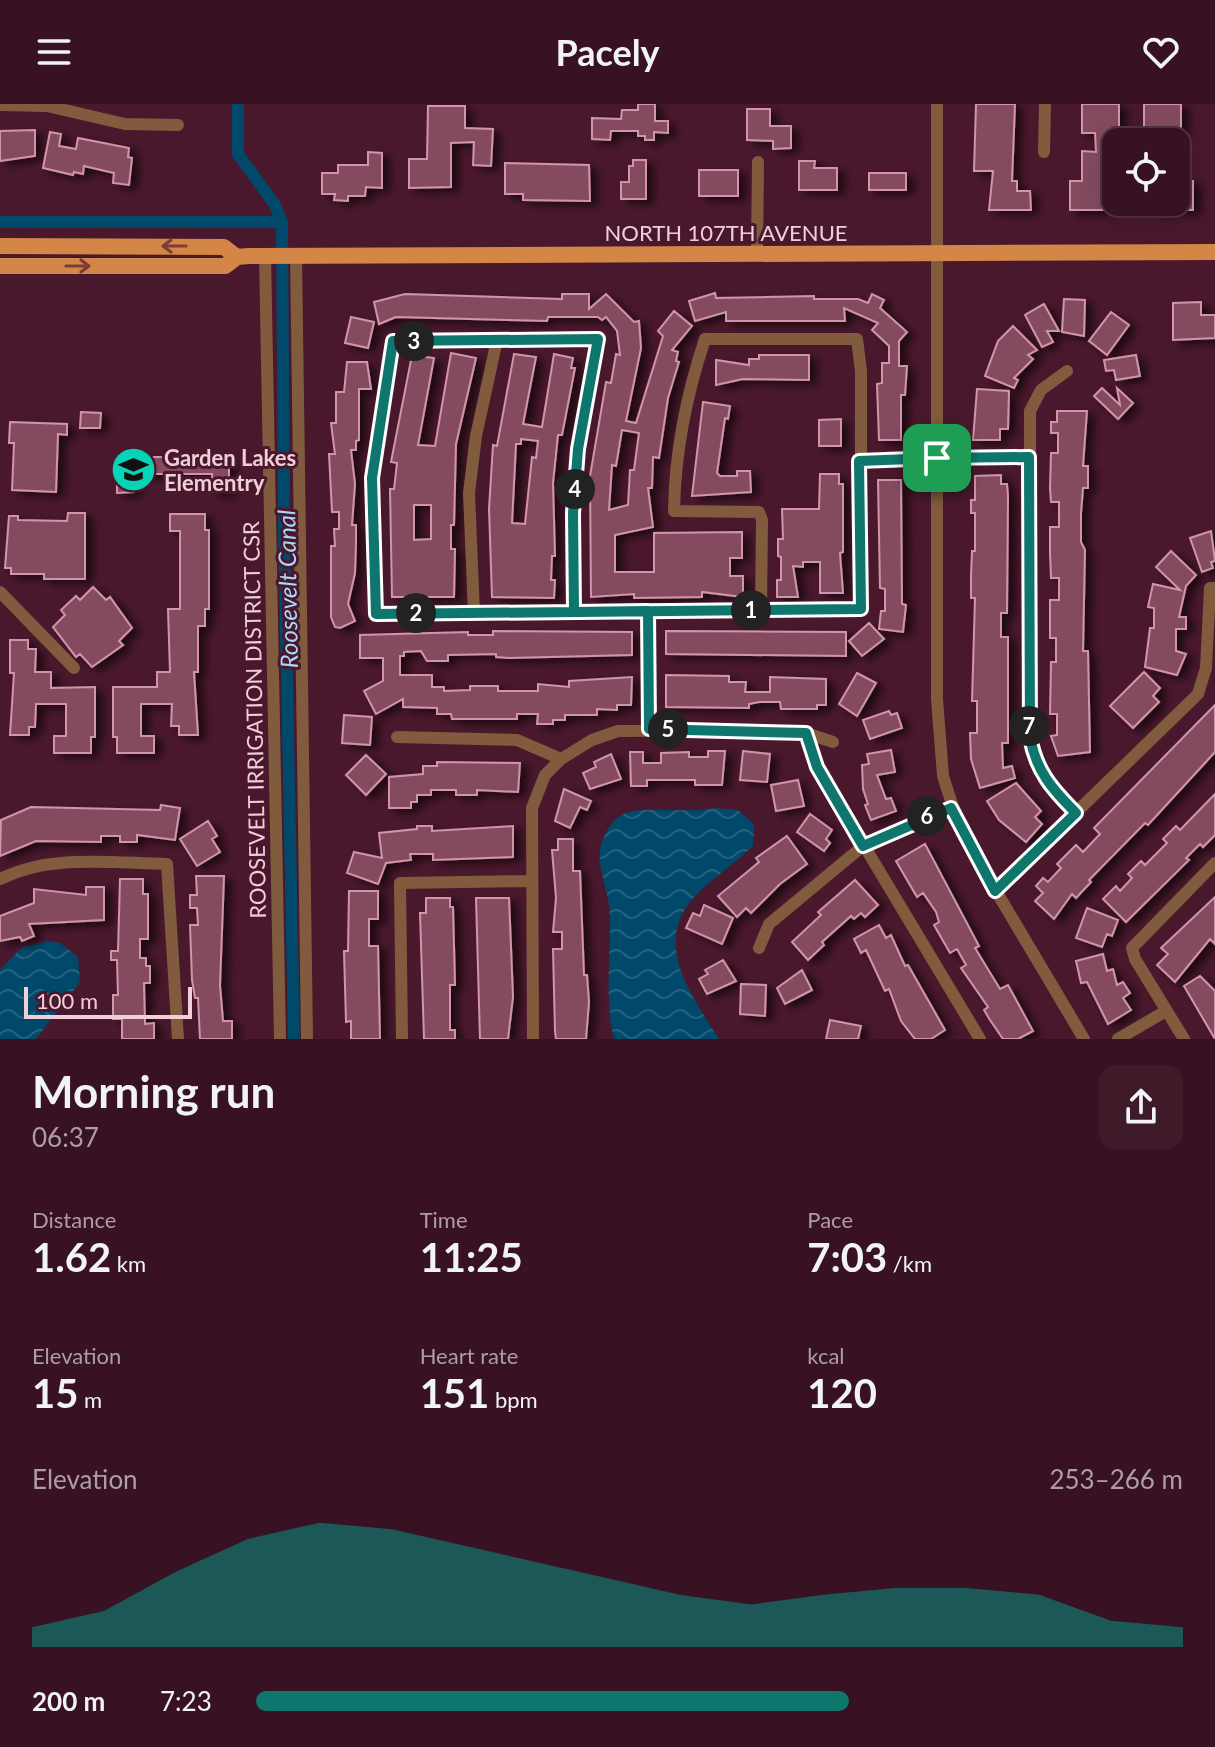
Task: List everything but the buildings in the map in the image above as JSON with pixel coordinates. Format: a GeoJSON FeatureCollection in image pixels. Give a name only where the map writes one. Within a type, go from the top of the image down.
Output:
{"type":"FeatureCollection","features":[{"type":"Feature","properties":{"kind":"main road","name":"NORTH 107TH AVENUE"},"geometry":{"type":"LineString","coordinates":[[0,246],[224,247],[237,257]]}},
{"type":"Feature","properties":{"kind":"main road","name":"NORTH 107TH AVENUE"},"geometry":{"type":"LineString","coordinates":[[0,266],[225,266],[237,257],[267,256],[1215,252]]}},
{"type":"Feature","properties":{"kind":"street"},"geometry":{"type":"LineString","coordinates":[[937,104],[938,744],[951,808],[995,891],[1084,1039]]}},
{"type":"Feature","properties":{"kind":"street"},"geometry":{"type":"LineString","coordinates":[[1044,152],[1045,104]]}},
{"type":"Feature","properties":{"kind":"street"},"geometry":{"type":"LineString","coordinates":[[1,105],[47,106],[125,124],[178,125]]}},
{"type":"Feature","properties":{"kind":"street"},"geometry":{"type":"LineString","coordinates":[[757,253],[758,162]]}},
{"type":"Feature","properties":{"kind":"street","name":"ROOSEVELT IRRIGATION DISTRICT CSR"},"geometry":{"type":"LineString","coordinates":[[267,256],[280,1039]]}},
{"type":"Feature","properties":{"kind":"street"},"geometry":{"type":"LineString","coordinates":[[296,256],[307,1039]]}},
{"type":"Feature","properties":{"kind":"street"},"geometry":{"type":"LineString","coordinates":[[574,612],[576,475],[598,339],[393,341],[372,478],[376,614],[574,612],[648,611],[761,610],[861,609],[861,371],[857,339],[705,339],[688,391],[675,467],[674,511],[759,512],[762,520],[761,610]]}},
{"type":"Feature","properties":{"kind":"street"},"geometry":{"type":"LineString","coordinates":[[474,613],[469,493],[476,436],[497,340]]}},
{"type":"Feature","properties":{"kind":"street"},"geometry":{"type":"LineString","coordinates":[[1067,371],[1041,390],[1030,411],[1030,737],[1035,762],[1048,785],[1076,813]]}},
{"type":"Feature","properties":{"kind":"street"},"geometry":{"type":"LineString","coordinates":[[859,461],[1029,457]]}},
{"type":"Feature","properties":{"kind":"street"},"geometry":{"type":"LineString","coordinates":[[995,891],[1198,694],[1206,668],[1213,588]]}},
{"type":"Feature","properties":{"kind":"street"},"geometry":{"type":"LineString","coordinates":[[0,592],[74,668]]}},
{"type":"Feature","properties":{"kind":"street"},"geometry":{"type":"LineString","coordinates":[[648,611],[649,729]]}},
{"type":"Feature","properties":{"kind":"street"},"geometry":{"type":"LineString","coordinates":[[533,1039],[532,808],[545,775],[561,759],[592,740],[618,731],[649,729],[806,733],[833,742]]}},
{"type":"Feature","properties":{"kind":"street"},"geometry":{"type":"LineString","coordinates":[[806,733],[817,767],[980,1039]]}},
{"type":"Feature","properties":{"kind":"street"},"geometry":{"type":"LineString","coordinates":[[397,737],[517,740],[561,759]]}},
{"type":"Feature","properties":{"kind":"street"},"geometry":{"type":"LineString","coordinates":[[759,948],[769,924],[863,846],[951,808]]}},
{"type":"Feature","properties":{"kind":"street"},"geometry":{"type":"LineString","coordinates":[[0,879],[26,866],[69,862],[167,864],[178,1039]]}},
{"type":"Feature","properties":{"kind":"street"},"geometry":{"type":"LineString","coordinates":[[1184,1039],[1135,959],[1132,948],[1215,863]]}},
{"type":"Feature","properties":{"kind":"street"},"geometry":{"type":"LineString","coordinates":[[402,1039],[400,883],[530,881]]}},
{"type":"Feature","properties":{"kind":"street"},"geometry":{"type":"LineString","coordinates":[[1118,1039],[1166,1011]]}},
{"type":"Feature","properties":{"kind":"water"},"geometry":{"type":"Polygon","coordinates":[[[738,810],[754,824],[753,846],[701,890],[685,909],[677,927],[676,947],[679,966],[687,985],[719,1039],[614,1039],[609,993],[609,908],[600,857],[603,839],[615,820],[631,811],[738,810]]]}},
{"type":"Feature","properties":{"kind":"water"},"geometry":{"type":"Polygon","coordinates":[[[47,941],[60,943],[78,957],[80,982],[36,1039],[0,1039],[0,970],[21,948],[47,941]]]}},
{"type":"Feature","properties":{"kind":"waterway","name":"Roosevelt Canal"},"geometry":{"type":"LineString","coordinates":[[238,104],[238,154],[275,205],[282,222],[284,527],[294,1039]]}},
{"type":"Feature","properties":{"kind":"waterway"},"geometry":{"type":"LineString","coordinates":[[0,222],[282,222]]}},
{"type":"Feature","properties":{"kind":"place","name":"Garden Lakes Elementry"},"geometry":{"type":"Point","coordinates":[133,470]}},
{"type":"Feature","properties":{"kind":"route"},"geometry":{"type":"LineString","coordinates":[[937,458],[859,461],[861,609],[574,612],[376,614],[372,478],[393,341],[598,339],[578,449],[573,513],[574,612],[648,611],[649,729],[806,733],[817,767],[863,846],[882,835],[951,808],[961,832],[995,891],[1076,813],[1048,785],[1035,762],[1030,737],[1029,457],[937,458]]}}]}
